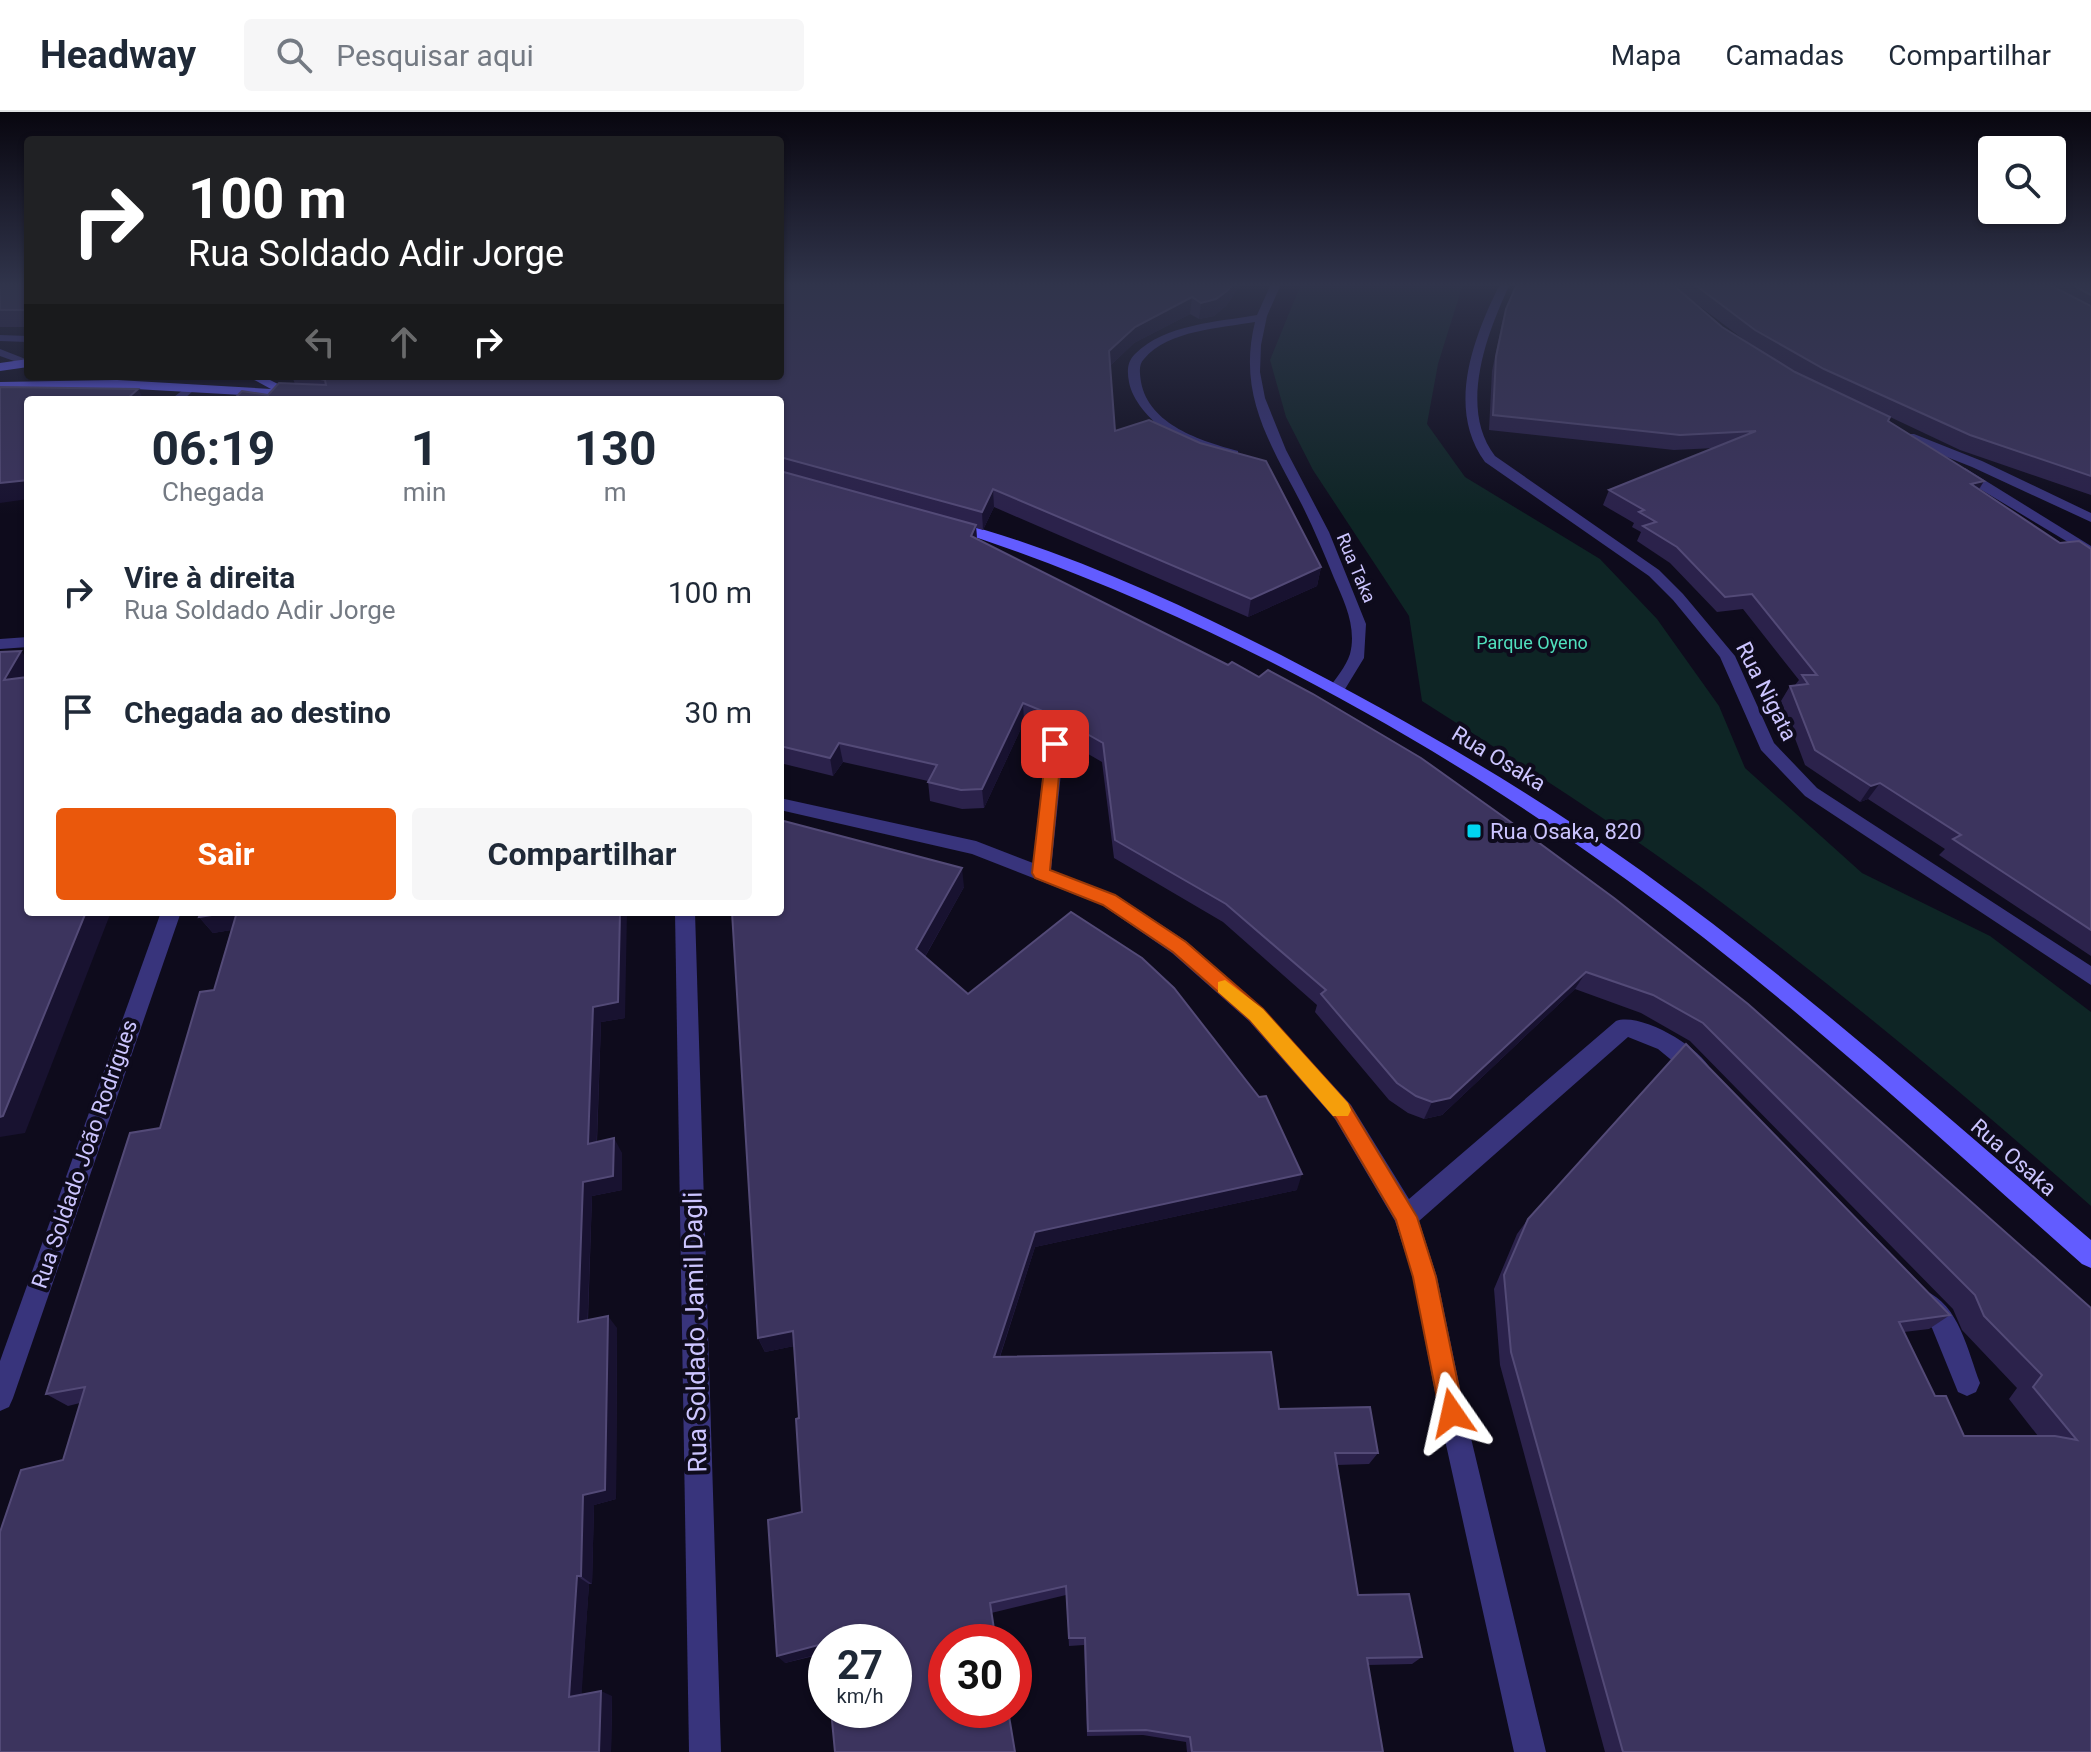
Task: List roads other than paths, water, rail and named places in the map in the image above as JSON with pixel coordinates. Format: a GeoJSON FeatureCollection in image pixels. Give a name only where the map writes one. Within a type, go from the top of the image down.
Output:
{"type":"FeatureCollection","features":[{"type":"Feature","properties":{"kind":"main road"},"geometry":{"type":"LineString","coordinates":[[0,367],[24,363]]}},
{"type":"Feature","properties":{"kind":"main road"},"geometry":{"type":"LineString","coordinates":[[57,380],[74,385]]}},
{"type":"Feature","properties":{"kind":"main road"},"geometry":{"type":"LineString","coordinates":[[117,384],[143,380]]}},
{"type":"Feature","properties":{"kind":"main road"},"geometry":{"type":"LineString","coordinates":[[261,380],[291,394]]}},
{"type":"Feature","properties":{"kind":"main road"},"geometry":{"type":"LineString","coordinates":[[0,386],[117,384],[303,396]]}},
{"type":"Feature","properties":{"kind":"main road","name":"Rua Osaka"},"geometry":{"type":"LineString","coordinates":[[942,522],[1049,557],[1128,588],[1336,690],[1519,797],[1664,898],[1899,1089],[2091,1256]]}},
{"type":"Feature","properties":{"kind":"street"},"geometry":{"type":"LineString","coordinates":[[1137,361],[1134,365],[1135,395],[1160,422],[1204,444],[1247,458]]}},
{"type":"Feature","properties":{"kind":"street","name":"Rua Taka"},"geometry":{"type":"LineString","coordinates":[[1252,361],[1256,400],[1277,462],[1309,505],[1360,627],[1357,655],[1336,690]]}},
{"type":"Feature","properties":{"kind":"street","name":"Rua Nigata"},"geometry":{"type":"LineString","coordinates":[[1478,361],[1474,385],[1474,432],[1490,459],[1654,573],[1678,597],[1727,656],[1767,746],[1811,792],[2091,977]]}},
{"type":"Feature","properties":{"kind":"street"},"geometry":{"type":"LineString","coordinates":[[181,396],[188,390]]}},
{"type":"Feature","properties":{"kind":"street"},"geometry":{"type":"LineString","coordinates":[[1894,430],[1936,451],[1977,464],[2091,518]]}},
{"type":"Feature","properties":{"kind":"street"},"geometry":{"type":"LineString","coordinates":[[1936,451],[1955,468],[2091,552]]}},
{"type":"Feature","properties":{"kind":"street"},"geometry":{"type":"LineString","coordinates":[[0,644],[24,642]]}},
{"type":"Feature","properties":{"kind":"street"},"geometry":{"type":"LineString","coordinates":[[1041,873],[1055,744]]}},
{"type":"Feature","properties":{"kind":"street"},"geometry":{"type":"LineString","coordinates":[[784,805],[976,848],[1109,900],[1179,947],[1256,1015],[1343,1112],[1406,1217],[1425,1277],[1452,1413],[1530,1752]]}},
{"type":"Feature","properties":{"kind":"street","name":"Rua Soldado João Rodrigues"},"geometry":{"type":"LineString","coordinates":[[0,1398],[170,916]]}},
{"type":"Feature","properties":{"kind":"street","name":"Rua Soldado Jamil Dagli"},"geometry":{"type":"LineString","coordinates":[[685,916],[705,1752]]}},
{"type":"Feature","properties":{"kind":"street"},"geometry":{"type":"LineString","coordinates":[[1406,1217],[1624,1027],[1652,1033],[1680,1049],[1712,1083]]}},
{"type":"Feature","properties":{"kind":"street"},"geometry":{"type":"LineString","coordinates":[[1909,1286],[1942,1320],[1967,1383]]}},
{"type":"Feature","properties":{"kind":"place","name":"Rua Osaka, 820"},"geometry":{"type":"Point","coordinates":[1474,831]}},
{"type":"Feature","properties":{"kind":"park label","name":"Parque Oyeno"},"geometry":{"type":"Point","coordinates":[1532,643]}}]}
